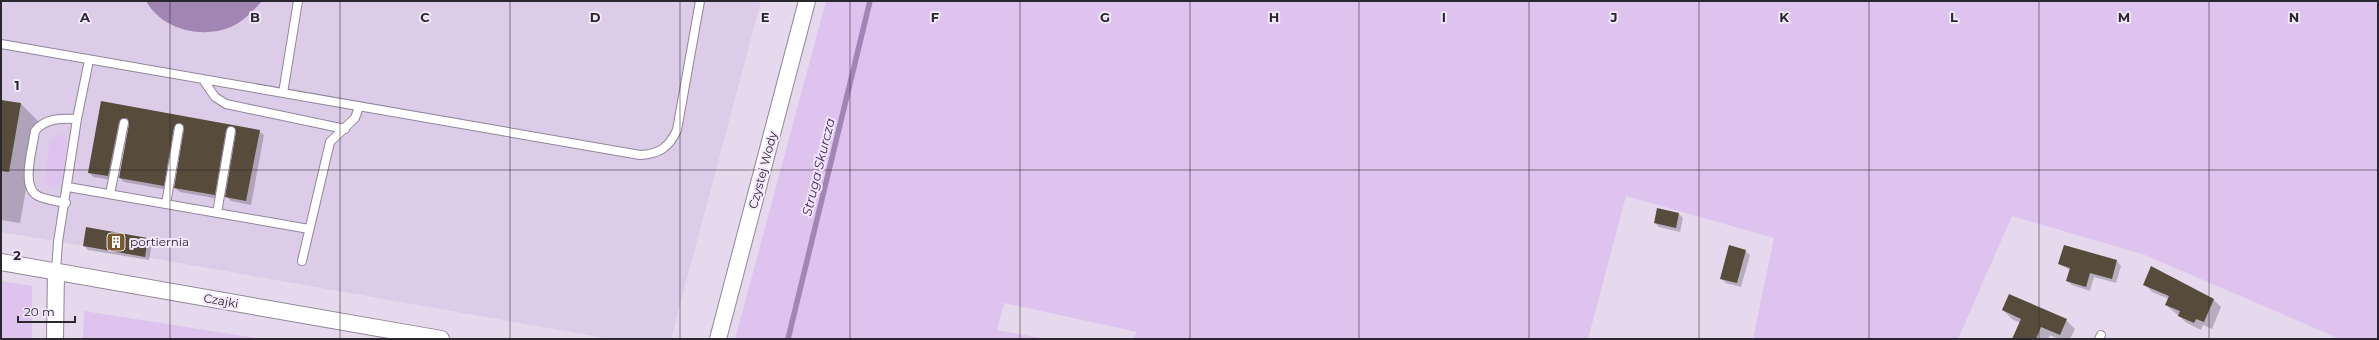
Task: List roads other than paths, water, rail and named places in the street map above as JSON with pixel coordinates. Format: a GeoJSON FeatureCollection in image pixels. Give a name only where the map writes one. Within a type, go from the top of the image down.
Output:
{"type":"FeatureCollection","features":[{"type":"Feature","properties":{"kind":"street","name":"Czystej Wody"},"geometry":{"type":"LineString","coordinates":[[718,339],[807,1]]}},
{"type":"Feature","properties":{"kind":"street","name":"Czajki"},"geometry":{"type":"LineString","coordinates":[[1,262],[441,339]]}},
{"type":"Feature","properties":{"kind":"street"},"geometry":{"type":"LineString","coordinates":[[55,339],[56,271]]}},
{"type":"Feature","properties":{"kind":"lane"},"geometry":{"type":"LineString","coordinates":[[283,93],[298,1]]}},
{"type":"Feature","properties":{"kind":"lane"},"geometry":{"type":"LineString","coordinates":[[1,44],[204,81],[283,93],[640,155],[653,154],[664,150],[672,142],[677,130],[700,1]]}},
{"type":"Feature","properties":{"kind":"lane"},"geometry":{"type":"LineString","coordinates":[[56,271],[58,242],[66,203],[77,119],[89,60]]}},
{"type":"Feature","properties":{"kind":"lane"},"geometry":{"type":"LineString","coordinates":[[204,81],[215,97],[226,104],[345,129]]}},
{"type":"Feature","properties":{"kind":"lane"},"geometry":{"type":"LineString","coordinates":[[302,261],[330,142],[355,118],[359,107]]}},
{"type":"Feature","properties":{"kind":"lane"},"geometry":{"type":"LineString","coordinates":[[66,203],[37,195],[33,192],[28,180],[35,131],[38,128],[59,118],[77,119]]}},
{"type":"Feature","properties":{"kind":"lane"},"geometry":{"type":"LineString","coordinates":[[110,194],[124,123]]}},
{"type":"Feature","properties":{"kind":"lane"},"geometry":{"type":"LineString","coordinates":[[166,204],[179,128]]}},
{"type":"Feature","properties":{"kind":"lane"},"geometry":{"type":"LineString","coordinates":[[217,213],[231,131]]}},
{"type":"Feature","properties":{"kind":"lane"},"geometry":{"type":"LineString","coordinates":[[68,186],[309,229]]}},
{"type":"Feature","properties":{"kind":"waterway","name":"Struga Skurcza"},"geometry":{"type":"LineString","coordinates":[[788,339],[870,1]]}},
{"type":"Feature","properties":{"kind":"place","name":"portiernia"},"geometry":{"type":"Point","coordinates":[116,242]}}]}
